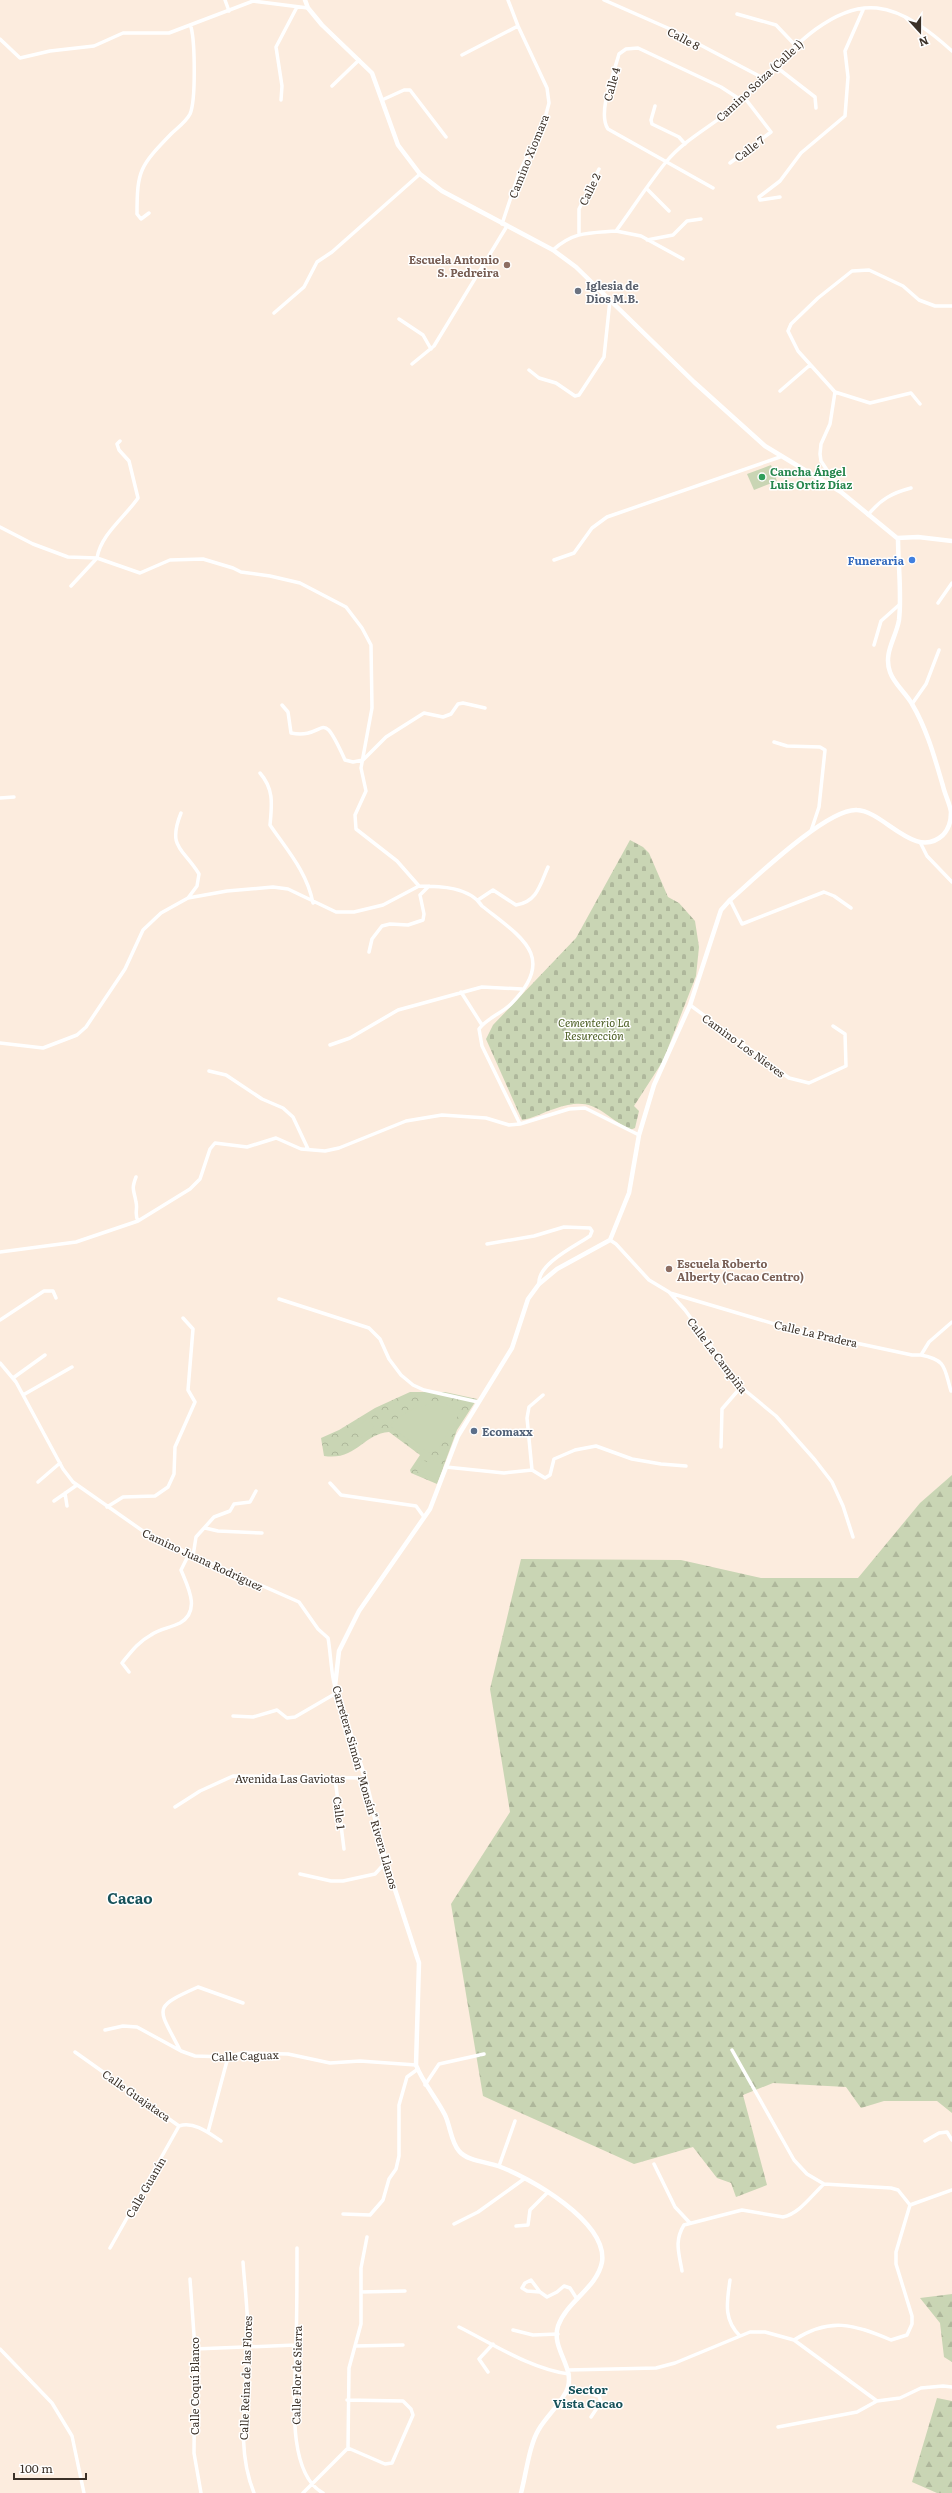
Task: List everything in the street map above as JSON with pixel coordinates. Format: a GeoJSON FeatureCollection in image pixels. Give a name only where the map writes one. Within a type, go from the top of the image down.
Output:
{"type":"FeatureCollection","features":[{"type":"Feature","properties":{"kind":"street"},"geometry":{"type":"LineString","coordinates":[[225,0],[229,11]]}},
{"type":"Feature","properties":{"kind":"street"},"geometry":{"type":"LineString","coordinates":[[304,0],[308,8],[322,25],[372,73],[398,145],[420,174],[442,191],[553,250],[576,267],[694,382],[748,431],[780,457],[841,492],[898,538],[918,537],[952,541]]}},
{"type":"Feature","properties":{"kind":"street","name":"Camino Xiomara"},"geometry":{"type":"LineString","coordinates":[[412,364],[431,349],[504,225],[519,173],[544,122],[549,103],[547,88],[518,26],[508,0]]}},
{"type":"Feature","properties":{"kind":"street","name":"Calle 8"},"geometry":{"type":"LineString","coordinates":[[605,0],[670,29],[763,78]]}},
{"type":"Feature","properties":{"kind":"street"},"geometry":{"type":"LineString","coordinates":[[0,40],[20,58],[50,51],[94,46],[123,33],[169,33],[191,27],[253,1],[308,8]]}},
{"type":"Feature","properties":{"kind":"street"},"geometry":{"type":"LineString","coordinates":[[281,100],[282,86],[276,47],[297,7]]}},
{"type":"Feature","properties":{"kind":"street","name":"Camino Soiza (Calle 1)"},"geometry":{"type":"LineString","coordinates":[[616,231],[666,162],[685,144],[742,99],[795,45],[815,29],[844,14],[876,8],[894,13],[931,32],[952,51]]}},
{"type":"Feature","properties":{"kind":"street"},"geometry":{"type":"LineString","coordinates":[[780,197],[760,200],[759,196],[780,181],[801,154],[845,116],[848,77],[846,51],[863,10]]}},
{"type":"Feature","properties":{"kind":"street"},"geometry":{"type":"LineString","coordinates":[[737,14],[776,25],[795,45]]}},
{"type":"Feature","properties":{"kind":"street"},"geometry":{"type":"LineString","coordinates":[[462,55],[518,26]]}},
{"type":"Feature","properties":{"kind":"street"},"geometry":{"type":"LineString","coordinates":[[149,213],[142,219],[137,214],[137,184],[146,160],[189,116],[194,104],[194,38],[191,27]]}},
{"type":"Feature","properties":{"kind":"street","name":"Calle 4"},"geometry":{"type":"LineString","coordinates":[[713,188],[608,129],[603,122],[604,110],[619,54],[626,48],[638,48],[721,87],[742,99]]}},
{"type":"Feature","properties":{"kind":"street"},"geometry":{"type":"LineString","coordinates":[[332,86],[359,60]]}},
{"type":"Feature","properties":{"kind":"street"},"geometry":{"type":"LineString","coordinates":[[775,66],[815,97],[816,108]]}},
{"type":"Feature","properties":{"kind":"street"},"geometry":{"type":"LineString","coordinates":[[382,100],[404,90],[410,90],[446,137]]}},
{"type":"Feature","properties":{"kind":"street","name":"Calle 7"},"geometry":{"type":"LineString","coordinates":[[730,163],[771,132],[742,99]]}},
{"type":"Feature","properties":{"kind":"street"},"geometry":{"type":"LineString","coordinates":[[654,106],[650,120],[652,124],[678,137],[685,144]]}},
{"type":"Feature","properties":{"kind":"street","name":"Calle 2"},"geometry":{"type":"LineString","coordinates":[[579,234],[579,209],[599,169]]}},
{"type":"Feature","properties":{"kind":"street"},"geometry":{"type":"LineString","coordinates":[[274,313],[304,287],[317,262],[332,252],[420,174]]}},
{"type":"Feature","properties":{"kind":"street"},"geometry":{"type":"LineString","coordinates":[[647,189],[669,211]]}},
{"type":"Feature","properties":{"kind":"street"},"geometry":{"type":"LineString","coordinates":[[647,240],[673,235],[687,221],[701,219]]}},
{"type":"Feature","properties":{"kind":"street"},"geometry":{"type":"LineString","coordinates":[[553,250],[564,239],[579,234],[616,231],[641,236],[682,259]]}},
{"type":"Feature","properties":{"kind":"street"},"geometry":{"type":"LineString","coordinates":[[920,404],[911,393],[870,403],[835,392],[798,351],[788,331],[792,324],[818,298],[852,271],[869,270],[903,286],[919,300],[935,306],[952,306]]}},
{"type":"Feature","properties":{"kind":"street"},"geometry":{"type":"LineString","coordinates":[[529,370],[539,378],[556,383],[574,396],[579,395],[604,357],[610,300]]}},
{"type":"Feature","properties":{"kind":"street"},"geometry":{"type":"LineString","coordinates":[[400,319],[423,334],[431,349]]}},
{"type":"Feature","properties":{"kind":"street"},"geometry":{"type":"LineString","coordinates":[[780,391],[810,364]]}},
{"type":"Feature","properties":{"kind":"street"},"geometry":{"type":"LineString","coordinates":[[835,392],[830,424],[821,444],[821,461],[841,492]]}},
{"type":"Feature","properties":{"kind":"street"},"geometry":{"type":"LineString","coordinates":[[70,586],[97,558],[98,552],[114,527],[128,514],[138,498],[129,461],[119,450],[117,444],[120,441]]}},
{"type":"Feature","properties":{"kind":"street"},"geometry":{"type":"LineString","coordinates":[[554,560],[574,554],[592,528],[607,517],[780,457]]}},
{"type":"Feature","properties":{"kind":"street"},"geometry":{"type":"LineString","coordinates":[[868,514],[885,497],[911,488]]}},
{"type":"Feature","properties":{"kind":"street"},"geometry":{"type":"LineString","coordinates":[[0,527],[33,544],[68,557],[97,558],[140,573],[170,560],[203,559],[233,568],[240,572],[270,576],[300,583],[315,589],[346,607],[362,628],[371,645],[372,708],[361,768],[366,791],[355,815],[356,829],[397,861],[419,886]]}},
{"type":"Feature","properties":{"kind":"street"},"geometry":{"type":"LineString","coordinates":[[610,1240],[629,1193],[639,1135],[654,1085],[690,1005],[721,910],[730,900],[811,831],[840,813],[856,810],[871,813],[904,837],[920,842],[932,841],[943,835],[950,824],[951,812],[932,749],[912,704],[890,673],[887,658],[899,620],[898,538]]}},
{"type":"Feature","properties":{"kind":"street"},"geometry":{"type":"LineString","coordinates":[[938,603],[952,584]]}},
{"type":"Feature","properties":{"kind":"street"},"geometry":{"type":"LineString","coordinates":[[874,645],[881,621],[899,605]]}},
{"type":"Feature","properties":{"kind":"street"},"geometry":{"type":"LineString","coordinates":[[912,704],[926,684],[939,650]]}},
{"type":"Feature","properties":{"kind":"street"},"geometry":{"type":"LineString","coordinates":[[282,705],[288,712],[291,733],[301,735],[323,726],[327,727],[334,735],[345,760],[353,762],[362,760],[386,736],[424,713],[443,717],[451,714],[458,704],[463,703],[485,708]]}},
{"type":"Feature","properties":{"kind":"street"},"geometry":{"type":"LineString","coordinates":[[774,742],[787,746],[820,747],[825,750],[819,807],[811,831]]}},
{"type":"Feature","properties":{"kind":"street"},"geometry":{"type":"LineString","coordinates":[[260,773],[269,783],[272,805],[270,825],[300,867],[310,886],[313,903]]}},
{"type":"Feature","properties":{"kind":"street"},"geometry":{"type":"LineString","coordinates":[[0,798],[14,797]]}},
{"type":"Feature","properties":{"kind":"street"},"geometry":{"type":"LineString","coordinates":[[181,813],[174,837],[178,849],[199,874],[196,886],[188,898]]}},
{"type":"Feature","properties":{"kind":"street"},"geometry":{"type":"LineString","coordinates":[[920,842],[927,856],[952,882]]}},
{"type":"Feature","properties":{"kind":"street"},"geometry":{"type":"LineString","coordinates":[[478,900],[493,890],[516,905],[528,903],[536,894],[548,867]]}},
{"type":"Feature","properties":{"kind":"street"},"geometry":{"type":"LineString","coordinates":[[0,1043],[43,1048],[77,1035],[86,1028],[125,969],[143,930],[161,913],[188,898],[227,891],[273,888],[288,889],[313,903],[336,912],[354,912],[383,905],[419,886],[464,891],[478,900],[482,906],[520,936],[532,951],[534,968],[522,989],[510,1005],[478,1029],[482,1046],[520,1124]]}},
{"type":"Feature","properties":{"kind":"street"},"geometry":{"type":"LineString","coordinates":[[369,952],[372,939],[382,926],[390,924],[408,925],[423,920],[424,914],[420,895],[429,886]]}},
{"type":"Feature","properties":{"kind":"street"},"geometry":{"type":"LineString","coordinates":[[730,900],[742,924],[824,892],[834,896],[852,908]]}},
{"type":"Feature","properties":{"kind":"street"},"geometry":{"type":"LineString","coordinates":[[330,1045],[350,1038],[398,1010],[482,987],[522,989]]}},
{"type":"Feature","properties":{"kind":"street"},"geometry":{"type":"LineString","coordinates":[[461,992],[482,1025]]}},
{"type":"Feature","properties":{"kind":"street","name":"Camino Los Nieves"},"geometry":{"type":"LineString","coordinates":[[690,1005],[789,1078],[809,1083],[846,1066],[845,1034],[834,1026]]}},
{"type":"Feature","properties":{"kind":"street"},"geometry":{"type":"LineString","coordinates":[[209,1071],[226,1075],[262,1098],[283,1108],[293,1117],[308,1149]]}},
{"type":"Feature","properties":{"kind":"street"},"geometry":{"type":"LineString","coordinates":[[0,1252],[76,1242],[138,1221],[190,1188],[200,1179],[210,1149],[215,1144],[247,1147],[276,1138],[302,1149],[324,1150],[339,1148],[406,1121],[442,1115],[486,1118],[509,1125],[520,1124],[569,1108],[586,1108],[639,1135]]}},
{"type":"Feature","properties":{"kind":"street"},"geometry":{"type":"LineString","coordinates":[[136,1177],[132,1192],[136,1202],[135,1216],[138,1221]]}},
{"type":"Feature","properties":{"kind":"street"},"geometry":{"type":"LineString","coordinates":[[487,1244],[534,1236],[564,1227],[590,1228],[592,1231],[590,1236],[561,1254],[541,1271],[538,1276],[539,1284]]}},
{"type":"Feature","properties":{"kind":"street","name":"Carretera Simón \"Monsín\" Rivera Llanos"},"geometry":{"type":"LineString","coordinates":[[568,2388],[568,2372],[558,2347],[557,2327],[564,2312],[597,2276],[602,2260],[600,2247],[588,2225],[574,2210],[548,2192],[499,2166],[467,2157],[459,2151],[445,2114],[425,2085],[417,2067],[419,1963],[386,1862],[365,1778],[335,1686],[339,1651],[343,1639],[359,1611],[430,1509],[458,1436],[512,1348],[528,1299],[539,1284],[557,1269],[610,1240]]}},
{"type":"Feature","properties":{"kind":"street","name":"Calle La Campiña"},"geometry":{"type":"LineString","coordinates":[[610,1240],[616,1244],[649,1280],[669,1292],[685,1310],[741,1387],[776,1416],[832,1482],[843,1506],[853,1537]]}},
{"type":"Feature","properties":{"kind":"street"},"geometry":{"type":"LineString","coordinates":[[0,1320],[44,1291],[53,1291],[56,1298]]}},
{"type":"Feature","properties":{"kind":"street","name":"Calle La Pradera"},"geometry":{"type":"LineString","coordinates":[[669,1292],[795,1330],[912,1355],[937,1358],[943,1364],[950,1391]]}},
{"type":"Feature","properties":{"kind":"street"},"geometry":{"type":"LineString","coordinates":[[279,1299],[369,1328],[380,1339],[388,1359],[401,1375],[413,1385],[424,1390],[478,1402]]}},
{"type":"Feature","properties":{"kind":"street"},"geometry":{"type":"LineString","coordinates":[[107,1507],[123,1497],[155,1496],[168,1487],[174,1474],[176,1446],[195,1402],[188,1390],[193,1329],[183,1318]]}},
{"type":"Feature","properties":{"kind":"street"},"geometry":{"type":"LineString","coordinates":[[921,1355],[929,1342],[952,1322]]}},
{"type":"Feature","properties":{"kind":"street"},"geometry":{"type":"LineString","coordinates":[[13,1378],[45,1356]]}},
{"type":"Feature","properties":{"kind":"street","name":"Camino Juana Rodríguez"},"geometry":{"type":"LineString","coordinates":[[0,1363],[13,1378],[60,1463],[77,1485],[150,1536],[298,1602],[318,1629],[328,1638],[332,1681],[335,1686]]}},
{"type":"Feature","properties":{"kind":"street"},"geometry":{"type":"LineString","coordinates":[[23,1395],[72,1367]]}},
{"type":"Feature","properties":{"kind":"street"},"geometry":{"type":"LineString","coordinates":[[721,1447],[722,1409],[741,1387]]}},
{"type":"Feature","properties":{"kind":"street"},"geometry":{"type":"LineString","coordinates":[[532,1470],[527,1418],[529,1407],[543,1395]]}},
{"type":"Feature","properties":{"kind":"street"},"geometry":{"type":"LineString","coordinates":[[446,1467],[504,1473],[532,1470],[545,1478],[550,1475],[554,1458],[559,1455],[596,1446],[632,1459],[661,1464],[686,1466]]}},
{"type":"Feature","properties":{"kind":"street"},"geometry":{"type":"LineString","coordinates":[[38,1482],[60,1463]]}},
{"type":"Feature","properties":{"kind":"street"},"geometry":{"type":"LineString","coordinates":[[330,1483],[341,1495],[416,1506],[424,1517]]}},
{"type":"Feature","properties":{"kind":"street"},"geometry":{"type":"LineString","coordinates":[[54,1501],[77,1485]]}},
{"type":"Feature","properties":{"kind":"street"},"geometry":{"type":"LineString","coordinates":[[193,1556],[196,1537],[214,1517],[230,1511],[234,1504],[250,1502],[256,1491]]}},
{"type":"Feature","properties":{"kind":"street"},"geometry":{"type":"LineString","coordinates":[[65,1493],[67,1506]]}},
{"type":"Feature","properties":{"kind":"street"},"geometry":{"type":"LineString","coordinates":[[205,1528],[218,1531],[262,1533]]}},
{"type":"Feature","properties":{"kind":"street"},"geometry":{"type":"LineString","coordinates":[[129,1672],[122,1663],[140,1642],[152,1633],[181,1622],[191,1612],[192,1597],[181,1570],[188,1554]]}},
{"type":"Feature","properties":{"kind":"street"},"geometry":{"type":"LineString","coordinates":[[233,1716],[253,1717],[277,1710],[287,1718],[295,1717],[338,1692]]}},
{"type":"Feature","properties":{"kind":"street","name":"Avenida Las Gaviotas"},"geometry":{"type":"LineString","coordinates":[[175,1807],[200,1791],[233,1776],[365,1778]]}},
{"type":"Feature","properties":{"kind":"street","name":"Calle 1"},"geometry":{"type":"LineString","coordinates":[[335,1778],[344,1849]]}},
{"type":"Feature","properties":{"kind":"street"},"geometry":{"type":"LineString","coordinates":[[300,1874],[331,1881],[344,1881],[375,1874],[386,1862]]}},
{"type":"Feature","properties":{"kind":"street"},"geometry":{"type":"LineString","coordinates":[[181,2051],[163,2017],[163,2007],[168,2000],[198,1987],[243,2003]]}},
{"type":"Feature","properties":{"kind":"street","name":"Calle Caguax"},"geometry":{"type":"LineString","coordinates":[[105,2030],[123,2026],[137,2027],[181,2051],[195,2056],[228,2057],[242,2053],[288,2054],[330,2063],[360,2061],[417,2067]]}},
{"type":"Feature","properties":{"kind":"street"},"geometry":{"type":"LineString","coordinates":[[732,2050],[794,2160],[807,2174],[824,2184],[891,2188],[898,2190],[910,2204]]}},
{"type":"Feature","properties":{"kind":"street","name":"Calle Guajataca"},"geometry":{"type":"LineString","coordinates":[[75,2052],[180,2126],[187,2124],[208,2132],[221,2141]]}},
{"type":"Feature","properties":{"kind":"street"},"geometry":{"type":"LineString","coordinates":[[425,2085],[439,2064],[484,2054]]}},
{"type":"Feature","properties":{"kind":"street"},"geometry":{"type":"LineString","coordinates":[[208,2132],[228,2057]]}},
{"type":"Feature","properties":{"kind":"street"},"geometry":{"type":"LineString","coordinates":[[343,2214],[370,2216],[383,2200],[389,2178],[399,2161],[399,2105],[407,2077],[417,2067]]}},
{"type":"Feature","properties":{"kind":"street"},"geometry":{"type":"LineString","coordinates":[[499,2166],[515,2121]]}},
{"type":"Feature","properties":{"kind":"street","name":"Calle Guanín"},"geometry":{"type":"LineString","coordinates":[[110,2248],[180,2126]]}},
{"type":"Feature","properties":{"kind":"street"},"geometry":{"type":"LineString","coordinates":[[925,2141],[940,2133],[947,2132],[952,2140]]}},
{"type":"Feature","properties":{"kind":"street"},"geometry":{"type":"LineString","coordinates":[[654,2164],[675,2207],[690,2223]]}},
{"type":"Feature","properties":{"kind":"street"},"geometry":{"type":"LineString","coordinates":[[454,2224],[478,2212],[524,2179]]}},
{"type":"Feature","properties":{"kind":"street"},"geometry":{"type":"LineString","coordinates":[[682,2271],[677,2243],[678,2234],[684,2225],[742,2210],[782,2217],[788,2216],[796,2213],[824,2184]]}},
{"type":"Feature","properties":{"kind":"street"},"geometry":{"type":"LineString","coordinates":[[910,2204],[952,2190]]}},
{"type":"Feature","properties":{"kind":"street"},"geometry":{"type":"LineString","coordinates":[[516,2226],[528,2225],[530,2210],[548,2192]]}},
{"type":"Feature","properties":{"kind":"street"},"geometry":{"type":"LineString","coordinates":[[794,2340],[811,2329],[826,2325],[860,2327],[891,2340],[907,2335],[912,2324],[912,2316],[896,2264],[896,2252],[910,2204]]}},
{"type":"Feature","properties":{"kind":"street"},"geometry":{"type":"LineString","coordinates":[[303,2493],[348,2448],[347,2400],[349,2368],[361,2324],[361,2268],[367,2237]]}},
{"type":"Feature","properties":{"kind":"street","name":"Calle Flor de Sierra"},"geometry":{"type":"LineString","coordinates":[[297,2248],[294,2425],[301,2460],[312,2485]]}},
{"type":"Feature","properties":{"kind":"street","name":"Calle Reina de las Flores"},"geometry":{"type":"LineString","coordinates":[[243,2262],[248,2347],[242,2443],[246,2475],[254,2493]]}},
{"type":"Feature","properties":{"kind":"street","name":"Calle Coquí Blanco"},"geometry":{"type":"LineString","coordinates":[[190,2279],[195,2349],[194,2453],[201,2493]]}},
{"type":"Feature","properties":{"kind":"street"},"geometry":{"type":"LineString","coordinates":[[540,2292],[527,2291],[522,2288],[525,2283],[532,2280],[540,2292],[547,2297],[564,2286],[570,2288],[577,2299]]}},
{"type":"Feature","properties":{"kind":"street"},"geometry":{"type":"LineString","coordinates":[[730,2280],[726,2313],[733,2329],[740,2336]]}},
{"type":"Feature","properties":{"kind":"street"},"geometry":{"type":"LineString","coordinates":[[361,2292],[405,2291]]}},
{"type":"Feature","properties":{"kind":"street"},"geometry":{"type":"LineString","coordinates":[[459,2328],[536,2364],[558,2372],[656,2368],[675,2363],[750,2332],[765,2332],[794,2340],[877,2401]]}},
{"type":"Feature","properties":{"kind":"street"},"geometry":{"type":"LineString","coordinates":[[513,2330],[533,2335],[558,2334]]}},
{"type":"Feature","properties":{"kind":"street"},"geometry":{"type":"LineString","coordinates":[[488,2372],[479,2359],[493,2344]]}},
{"type":"Feature","properties":{"kind":"street"},"geometry":{"type":"LineString","coordinates":[[195,2349],[296,2345]]}},
{"type":"Feature","properties":{"kind":"street"},"geometry":{"type":"LineString","coordinates":[[356,2346],[403,2345]]}},
{"type":"Feature","properties":{"kind":"street"},"geometry":{"type":"LineString","coordinates":[[0,2349],[52,2403],[72,2436],[84,2493]]}},
{"type":"Feature","properties":{"kind":"street"},"geometry":{"type":"LineString","coordinates":[[778,2427],[857,2412],[877,2401],[900,2398],[921,2388],[943,2386],[952,2387]]}},
{"type":"Feature","properties":{"kind":"street"},"geometry":{"type":"LineString","coordinates":[[521,2493],[536,2435],[568,2388],[599,2396],[600,2402],[591,2417]]}},
{"type":"Feature","properties":{"kind":"street"},"geometry":{"type":"LineString","coordinates":[[347,2400],[404,2400],[413,2414],[392,2463],[385,2464],[348,2448]]}},
{"type":"Feature","properties":{"kind":"street"},"geometry":{"type":"LineString","coordinates":[[312,2485],[323,2493]]}},
{"type":"Feature","properties":{"kind":"green space","name":"Cancha Ángel Luis Ortiz Díaz"},"geometry":{"type":"Polygon","coordinates":[[[771,465],[777,481],[754,490],[747,474],[771,465]]]}},
{"type":"Feature","properties":{"kind":"green space","name":"Cementerio La Resurección"},"geometry":{"type":"Polygon","coordinates":[[[630,840],[643,847],[649,853],[668,897],[679,903],[695,921],[699,947],[696,976],[663,1061],[634,1106],[639,1111],[635,1128],[630,1130],[595,1108],[578,1104],[567,1105],[522,1120],[486,1039],[493,1025],[576,938],[630,840]]]}},
{"type":"Feature","properties":{"kind":"green space"},"geometry":{"type":"Polygon","coordinates":[[[410,1392],[445,1392],[477,1399],[457,1430],[437,1484],[411,1473],[410,1470],[420,1455],[389,1432],[372,1437],[344,1455],[324,1456],[321,1438],[339,1430],[375,1408],[410,1392]]]}},
{"type":"Feature","properties":{"kind":"green space"},"geometry":{"type":"Polygon","coordinates":[[[430,1404],[444,1404],[461,1410],[438,1450],[430,1453],[410,1441],[390,1426],[398,1418],[408,1412],[418,1407],[430,1404]]]}},
{"type":"Feature","properties":{"kind":"green space"},"geometry":{"type":"Polygon","coordinates":[[[367,1419],[374,1427],[361,1438],[354,1430],[367,1419]]]}},
{"type":"Feature","properties":{"kind":"green space"},"geometry":{"type":"Polygon","coordinates":[[[428,1459],[440,1463],[439,1466],[443,1468],[438,1480],[417,1472],[422,1460],[427,1462],[428,1459]]]}},
{"type":"Feature","properties":{"kind":"green space"},"geometry":{"type":"Polygon","coordinates":[[[952,1475],[952,2113],[937,2101],[884,2101],[861,2108],[846,2087],[773,2083],[743,2095],[767,2185],[736,2197],[731,2183],[717,2178],[693,2147],[634,2164],[483,2096],[451,1904],[510,1812],[490,1689],[521,1559],[681,1560],[761,1578],[858,1578],[920,1503],[952,1475]]]}},
{"type":"Feature","properties":{"kind":"green space"},"geometry":{"type":"Polygon","coordinates":[[[952,2294],[952,2362],[944,2357],[940,2323],[920,2298],[952,2294]]]}},
{"type":"Feature","properties":{"kind":"green space"},"geometry":{"type":"Polygon","coordinates":[[[937,2398],[952,2401],[952,2493],[937,2493],[912,2482],[937,2398]]]}},
{"type":"Feature","properties":{"kind":"place","name":"Escuela Antonio S. Pedreira"},"geometry":{"type":"Point","coordinates":[507,265]}},
{"type":"Feature","properties":{"kind":"place","name":"Iglesia de Dios M.B."},"geometry":{"type":"Point","coordinates":[578,291]}},
{"type":"Feature","properties":{"kind":"place","name":"Cancha Ángel Luis Ortiz Díaz"},"geometry":{"type":"Point","coordinates":[762,477]}},
{"type":"Feature","properties":{"kind":"place","name":"Funeraria"},"geometry":{"type":"Point","coordinates":[912,560]}},
{"type":"Feature","properties":{"kind":"place","name":"Escuela Roberto Alberty (Cacao Centro)"},"geometry":{"type":"Point","coordinates":[669,1269]}},
{"type":"Feature","properties":{"kind":"place","name":"Ecomaxx"},"geometry":{"type":"Point","coordinates":[474,1431]}},
{"type":"Feature","properties":{"kind":"district","name":"Cacao"},"geometry":{"type":"Point","coordinates":[130,1897]}},
{"type":"Feature","properties":{"kind":"district","name":"Sector Vista Cacao"},"geometry":{"type":"Point","coordinates":[588,2396]}}]}
